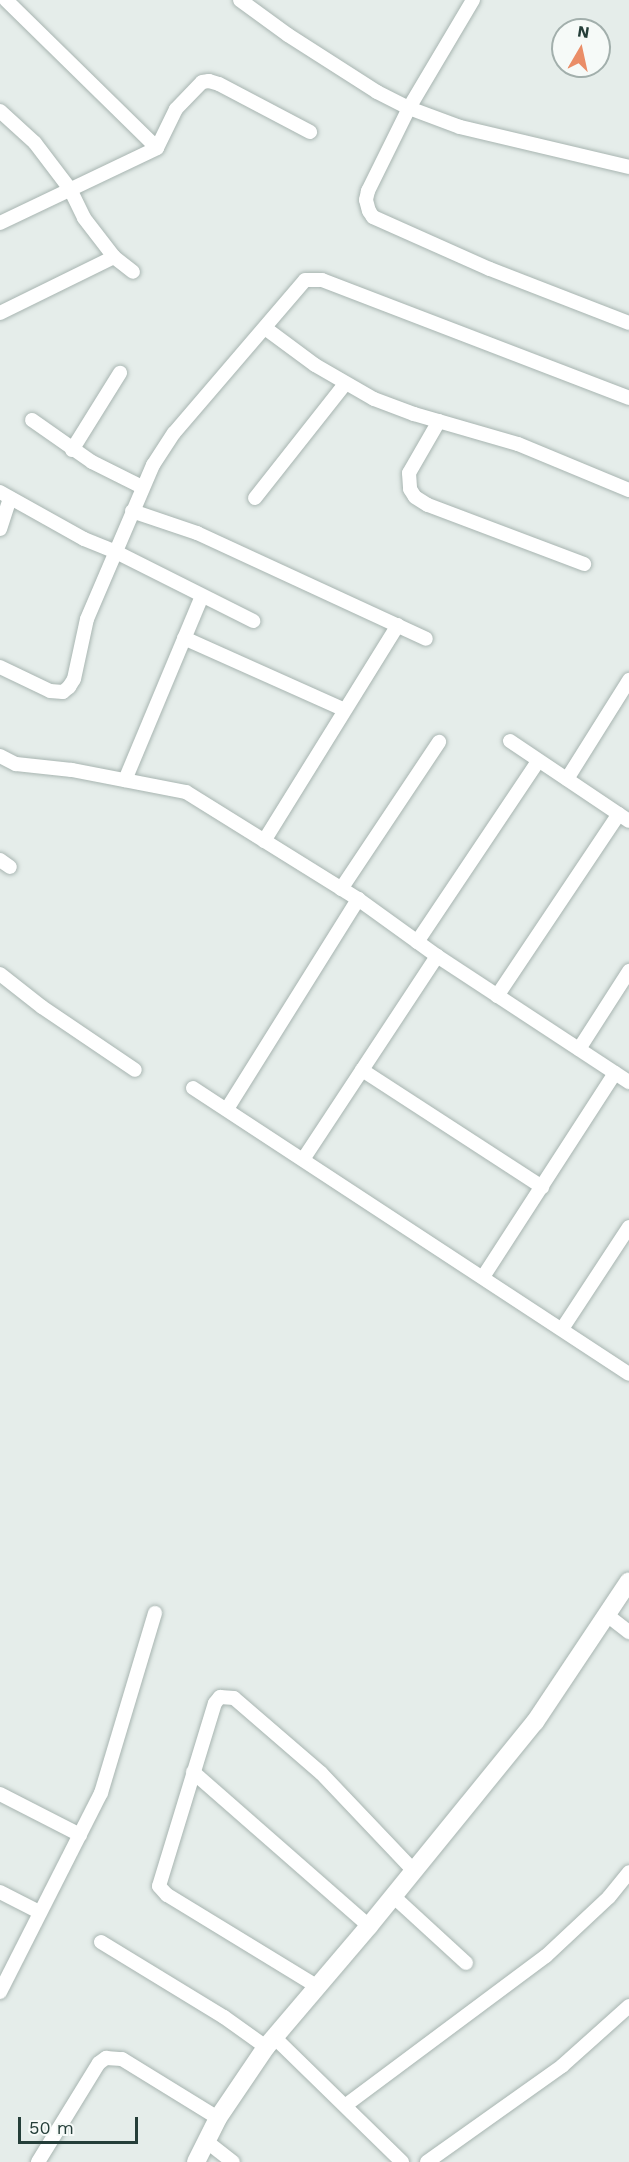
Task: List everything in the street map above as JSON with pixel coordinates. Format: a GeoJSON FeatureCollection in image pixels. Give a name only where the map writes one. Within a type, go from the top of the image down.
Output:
{"type":"FeatureCollection","features":[{"type":"Feature","properties":{"kind":"street"},"geometry":{"type":"LineString","coordinates":[[6,0],[157,148]]}},
{"type":"Feature","properties":{"kind":"street"},"geometry":{"type":"LineString","coordinates":[[240,0],[377,92],[409,108],[460,127],[629,167]]}},
{"type":"Feature","properties":{"kind":"street"},"geometry":{"type":"LineString","coordinates":[[473,0],[409,108],[368,191],[366,206],[373,217],[490,269],[629,323]]}},
{"type":"Feature","properties":{"kind":"street"},"geometry":{"type":"LineString","coordinates":[[0,223],[157,148],[177,109],[193,89],[202,82],[209,81],[310,132]]}},
{"type":"Feature","properties":{"kind":"street"},"geometry":{"type":"LineString","coordinates":[[0,111],[34,143],[70,189],[84,218],[114,257],[133,272]]}},
{"type":"Feature","properties":{"kind":"street"},"geometry":{"type":"LineString","coordinates":[[0,313],[114,257]]}},
{"type":"Feature","properties":{"kind":"street"},"geometry":{"type":"LineString","coordinates":[[0,667],[50,691],[63,692],[69,687],[74,679],[87,619],[142,487],[174,433],[305,280],[322,280],[629,398]]}},
{"type":"Feature","properties":{"kind":"street"},"geometry":{"type":"LineString","coordinates":[[265,328],[345,384],[374,399],[518,444],[629,490]]}},
{"type":"Feature","properties":{"kind":"street"},"geometry":{"type":"LineString","coordinates":[[72,450],[120,373]]}},
{"type":"Feature","properties":{"kind":"street"},"geometry":{"type":"LineString","coordinates":[[255,498],[345,384]]}},
{"type":"Feature","properties":{"kind":"street"},"geometry":{"type":"LineString","coordinates":[[32,420],[72,450],[142,487]]}},
{"type":"Feature","properties":{"kind":"street"},"geometry":{"type":"LineString","coordinates":[[439,421],[409,473],[410,489],[415,497],[428,505],[584,564]]}},
{"type":"Feature","properties":{"kind":"street"},"geometry":{"type":"LineString","coordinates":[[0,529],[5,496],[84,539],[253,621]]}},
{"type":"Feature","properties":{"kind":"street"},"geometry":{"type":"LineString","coordinates":[[132,511],[197,533],[426,639]]}},
{"type":"Feature","properties":{"kind":"street"},"geometry":{"type":"LineString","coordinates":[[125,780],[202,596]]}},
{"type":"Feature","properties":{"kind":"street"},"geometry":{"type":"LineString","coordinates":[[264,841],[398,625]]}},
{"type":"Feature","properties":{"kind":"street"},"geometry":{"type":"LineString","coordinates":[[184,638],[345,710]]}},
{"type":"Feature","properties":{"kind":"street"},"geometry":{"type":"LineString","coordinates":[[567,779],[629,680]]}},
{"type":"Feature","properties":{"kind":"street"},"geometry":{"type":"LineString","coordinates":[[497,996],[624,818],[510,741]]}},
{"type":"Feature","properties":{"kind":"street"},"geometry":{"type":"LineString","coordinates":[[341,889],[439,742]]}},
{"type":"Feature","properties":{"kind":"street"},"geometry":{"type":"LineString","coordinates":[[0,756],[16,764],[125,780],[186,792],[358,899],[437,956],[629,1082]]}},
{"type":"Feature","properties":{"kind":"street"},"geometry":{"type":"LineString","coordinates":[[417,942],[538,761]]}},
{"type":"Feature","properties":{"kind":"street"},"geometry":{"type":"LineString","coordinates":[[226,1109],[358,899]]}},
{"type":"Feature","properties":{"kind":"street"},"geometry":{"type":"LineString","coordinates":[[304,1158],[437,956]]}},
{"type":"Feature","properties":{"kind":"street"},"geometry":{"type":"LineString","coordinates":[[579,1049],[629,971]]}},
{"type":"Feature","properties":{"kind":"street"},"geometry":{"type":"LineString","coordinates":[[0,974],[42,1007],[135,1070]]}},
{"type":"Feature","properties":{"kind":"street"},"geometry":{"type":"LineString","coordinates":[[362,1070],[542,1187]]}},
{"type":"Feature","properties":{"kind":"street"},"geometry":{"type":"LineString","coordinates":[[483,1277],[615,1073]]}},
{"type":"Feature","properties":{"kind":"street"},"geometry":{"type":"LineString","coordinates":[[193,1088],[304,1158],[629,1374]]}},
{"type":"Feature","properties":{"kind":"street"},"geometry":{"type":"LineString","coordinates":[[562,1329],[629,1227]]}},
{"type":"Feature","properties":{"kind":"street"},"geometry":{"type":"LineString","coordinates":[[196,2162],[218,2118],[270,2042],[369,1926],[535,1722],[629,1581]]}},
{"type":"Feature","properties":{"kind":"street"},"geometry":{"type":"LineString","coordinates":[[0,1992],[101,1793],[155,1613]]}},
{"type":"Feature","properties":{"kind":"street"},"geometry":{"type":"LineString","coordinates":[[607,1614],[629,1632]]}},
{"type":"Feature","properties":{"kind":"street"},"geometry":{"type":"LineString","coordinates":[[318,1987],[167,1895],[159,1886],[215,1702],[220,1697],[234,1698],[321,1773],[414,1871]]}},
{"type":"Feature","properties":{"kind":"street"},"geometry":{"type":"LineString","coordinates":[[193,1772],[369,1926]]}},
{"type":"Feature","properties":{"kind":"street"},"geometry":{"type":"LineString","coordinates":[[0,1794],[80,1835]]}},
{"type":"Feature","properties":{"kind":"street"},"geometry":{"type":"LineString","coordinates":[[346,2105],[546,1956],[609,1898],[629,1872]]}},
{"type":"Feature","properties":{"kind":"street"},"geometry":{"type":"LineString","coordinates":[[0,1892],[39,1912]]}},
{"type":"Feature","properties":{"kind":"street"},"geometry":{"type":"LineString","coordinates":[[393,1896],[466,1963]]}},
{"type":"Feature","properties":{"kind":"street"},"geometry":{"type":"LineString","coordinates":[[101,1942],[224,2017],[270,2042],[346,2105],[402,2162]]}},
{"type":"Feature","properties":{"kind":"street"},"geometry":{"type":"LineString","coordinates":[[427,2162],[562,2067],[629,2006]]}},
{"type":"Feature","properties":{"kind":"street"},"geometry":{"type":"LineString","coordinates":[[38,2162],[99,2063],[106,2058],[122,2059],[218,2118]]}},
{"type":"Feature","properties":{"kind":"street"},"geometry":{"type":"LineString","coordinates":[[206,2141],[233,2162]]}}]}
